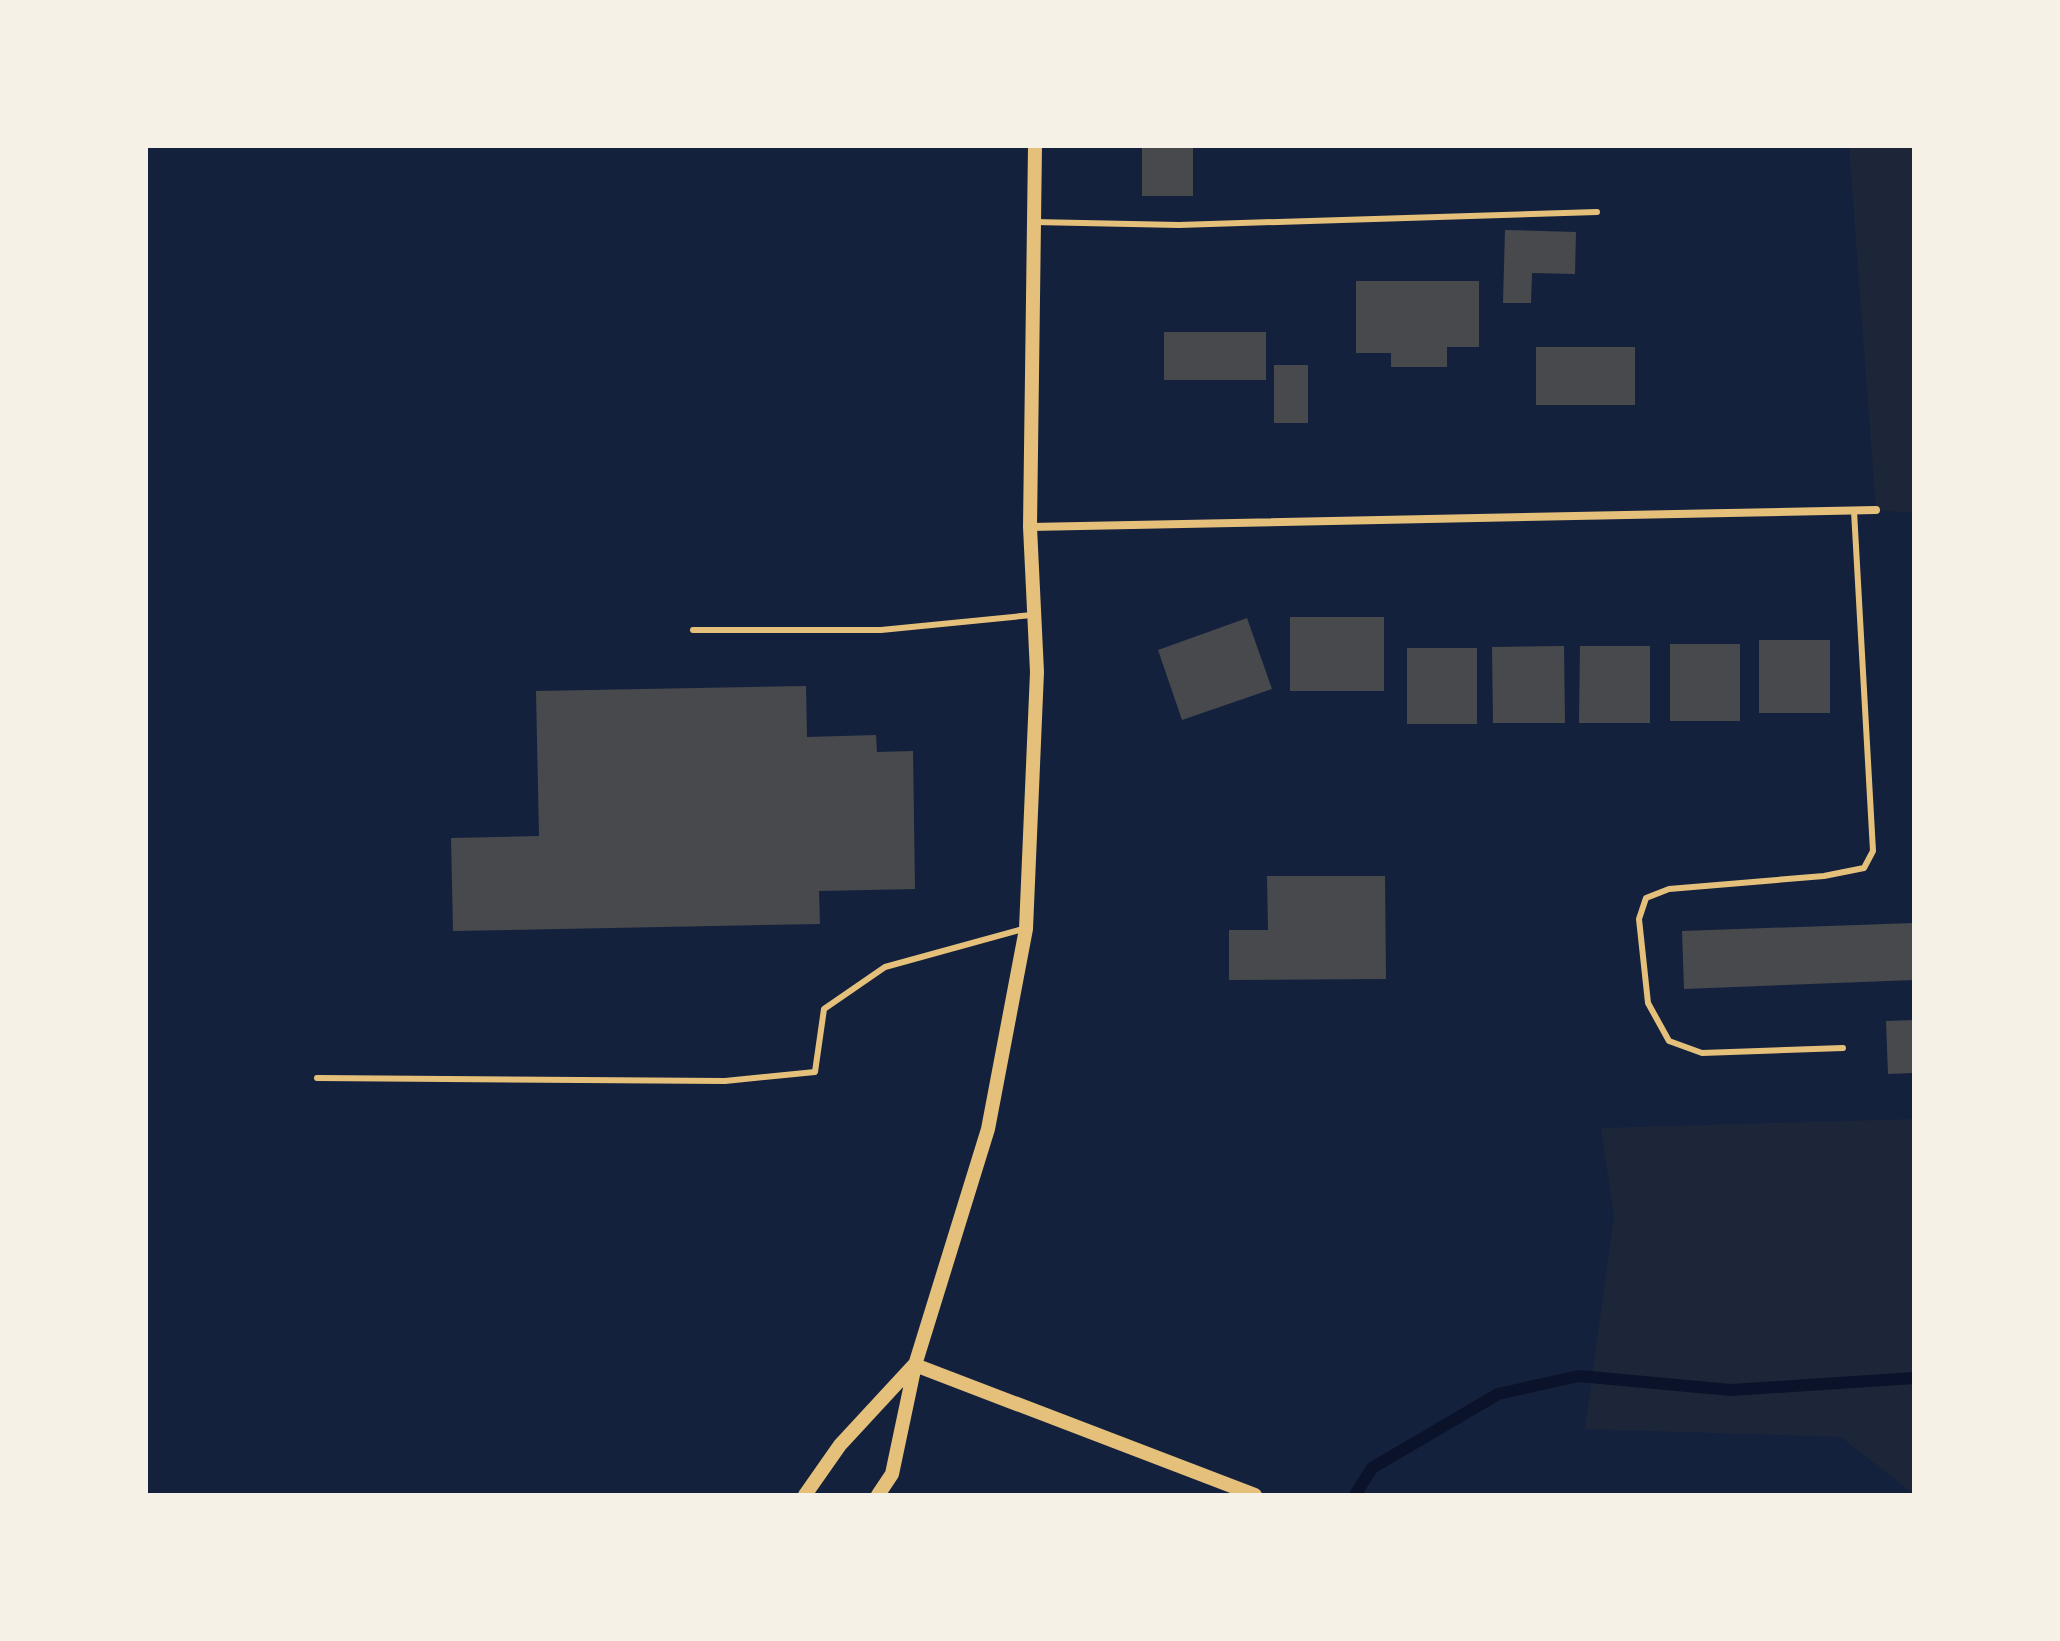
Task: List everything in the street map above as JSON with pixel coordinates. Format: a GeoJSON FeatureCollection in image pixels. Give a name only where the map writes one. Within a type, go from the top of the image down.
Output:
{"type":"FeatureCollection","features":[{"type":"Feature","properties":{"kind":"street"},"geometry":{"type":"LineString","coordinates":[[878,1495],[892,1474],[915,1365],[988,1129],[1026,929],[1037,672],[1030,527],[1035,146]]}},
{"type":"Feature","properties":{"kind":"street"},"geometry":{"type":"LineString","coordinates":[[1030,527],[1876,510]]}},
{"type":"Feature","properties":{"kind":"street"},"geometry":{"type":"LineString","coordinates":[[915,1365],[1255,1495]]}},
{"type":"Feature","properties":{"kind":"street"},"geometry":{"type":"LineString","coordinates":[[805,1495],[840,1445],[915,1365]]}},
{"type":"Feature","properties":{"kind":"lane"},"geometry":{"type":"LineString","coordinates":[[1034,222],[1179,225],[1597,212]]}},
{"type":"Feature","properties":{"kind":"lane"},"geometry":{"type":"LineString","coordinates":[[1843,1048],[1702,1053],[1669,1041],[1648,1003],[1639,919],[1646,898],[1669,889],[1824,876],[1864,868],[1873,851],[1854,511]]}},
{"type":"Feature","properties":{"kind":"lane"},"geometry":{"type":"LineString","coordinates":[[693,630],[881,630],[1034,615]]}},
{"type":"Feature","properties":{"kind":"lane"},"geometry":{"type":"LineString","coordinates":[[317,1078],[725,1081],[815,1072],[824,1009],[885,967],[1026,929]]}},
{"type":"Feature","properties":{"kind":"shaded area"},"geometry":{"type":"Polygon","coordinates":[[[1849,146],[1914,146],[1914,513],[1876,510],[1849,146]]]}},
{"type":"Feature","properties":{"kind":"shaded area"},"geometry":{"type":"Polygon","coordinates":[[[1914,1119],[1914,1494],[1841,1437],[1585,1429],[1614,1216],[1601,1128],[1914,1119]]]}},
{"type":"Feature","properties":{"kind":"building"},"geometry":{"type":"Polygon","coordinates":[[[1142,146],[1193,146],[1193,196],[1142,196],[1142,146]]]}},
{"type":"Feature","properties":{"kind":"building"},"geometry":{"type":"Polygon","coordinates":[[[1505,230],[1576,232],[1575,274],[1532,273],[1531,303],[1503,303],[1505,230]]]}},
{"type":"Feature","properties":{"kind":"building"},"geometry":{"type":"Polygon","coordinates":[[[1356,281],[1479,281],[1479,347],[1447,347],[1447,367],[1391,367],[1391,353],[1356,353],[1356,281]]]}},
{"type":"Feature","properties":{"kind":"building"},"geometry":{"type":"Polygon","coordinates":[[[1164,332],[1266,332],[1266,380],[1164,380],[1164,332]]]}},
{"type":"Feature","properties":{"kind":"building"},"geometry":{"type":"Polygon","coordinates":[[[1536,347],[1635,347],[1635,405],[1536,405],[1536,347]]]}},
{"type":"Feature","properties":{"kind":"building"},"geometry":{"type":"Polygon","coordinates":[[[1274,365],[1308,365],[1308,423],[1274,423],[1274,365]]]}},
{"type":"Feature","properties":{"kind":"building"},"geometry":{"type":"Polygon","coordinates":[[[1290,617],[1384,617],[1384,691],[1290,691],[1290,617]]]}},
{"type":"Feature","properties":{"kind":"building"},"geometry":{"type":"Polygon","coordinates":[[[1247,618],[1272,689],[1182,720],[1158,650],[1247,618]]]}},
{"type":"Feature","properties":{"kind":"building"},"geometry":{"type":"Polygon","coordinates":[[[1759,640],[1830,640],[1830,713],[1759,713],[1759,640]]]}},
{"type":"Feature","properties":{"kind":"building"},"geometry":{"type":"Polygon","coordinates":[[[1670,644],[1740,644],[1740,721],[1670,721],[1670,644]]]}},
{"type":"Feature","properties":{"kind":"building"},"geometry":{"type":"Polygon","coordinates":[[[1564,646],[1565,723],[1493,723],[1492,647],[1564,646]]]}},
{"type":"Feature","properties":{"kind":"building"},"geometry":{"type":"Polygon","coordinates":[[[1580,646],[1650,646],[1650,723],[1579,723],[1580,646]]]}},
{"type":"Feature","properties":{"kind":"building"},"geometry":{"type":"Polygon","coordinates":[[[1407,648],[1477,648],[1477,724],[1407,724],[1407,648]]]}},
{"type":"Feature","properties":{"kind":"building"},"geometry":{"type":"Polygon","coordinates":[[[806,686],[807,737],[876,735],[877,752],[913,751],[915,889],[819,891],[820,924],[453,931],[451,838],[539,836],[536,691],[806,686]]]}},
{"type":"Feature","properties":{"kind":"building"},"geometry":{"type":"Polygon","coordinates":[[[1267,876],[1385,876],[1386,979],[1229,980],[1229,930],[1268,930],[1267,876]]]}},
{"type":"Feature","properties":{"kind":"building"},"geometry":{"type":"Polygon","coordinates":[[[1914,923],[1914,980],[1684,989],[1682,931],[1914,923]]]}},
{"type":"Feature","properties":{"kind":"building"},"geometry":{"type":"Polygon","coordinates":[[[1914,1020],[1914,1073],[1888,1074],[1886,1021],[1914,1020]]]}},
{"type":"Feature","properties":{"kind":"waterway"},"geometry":{"type":"LineString","coordinates":[[1355,1495],[1372,1468],[1498,1394],[1579,1376],[1731,1390],[1914,1378]]}}]}
